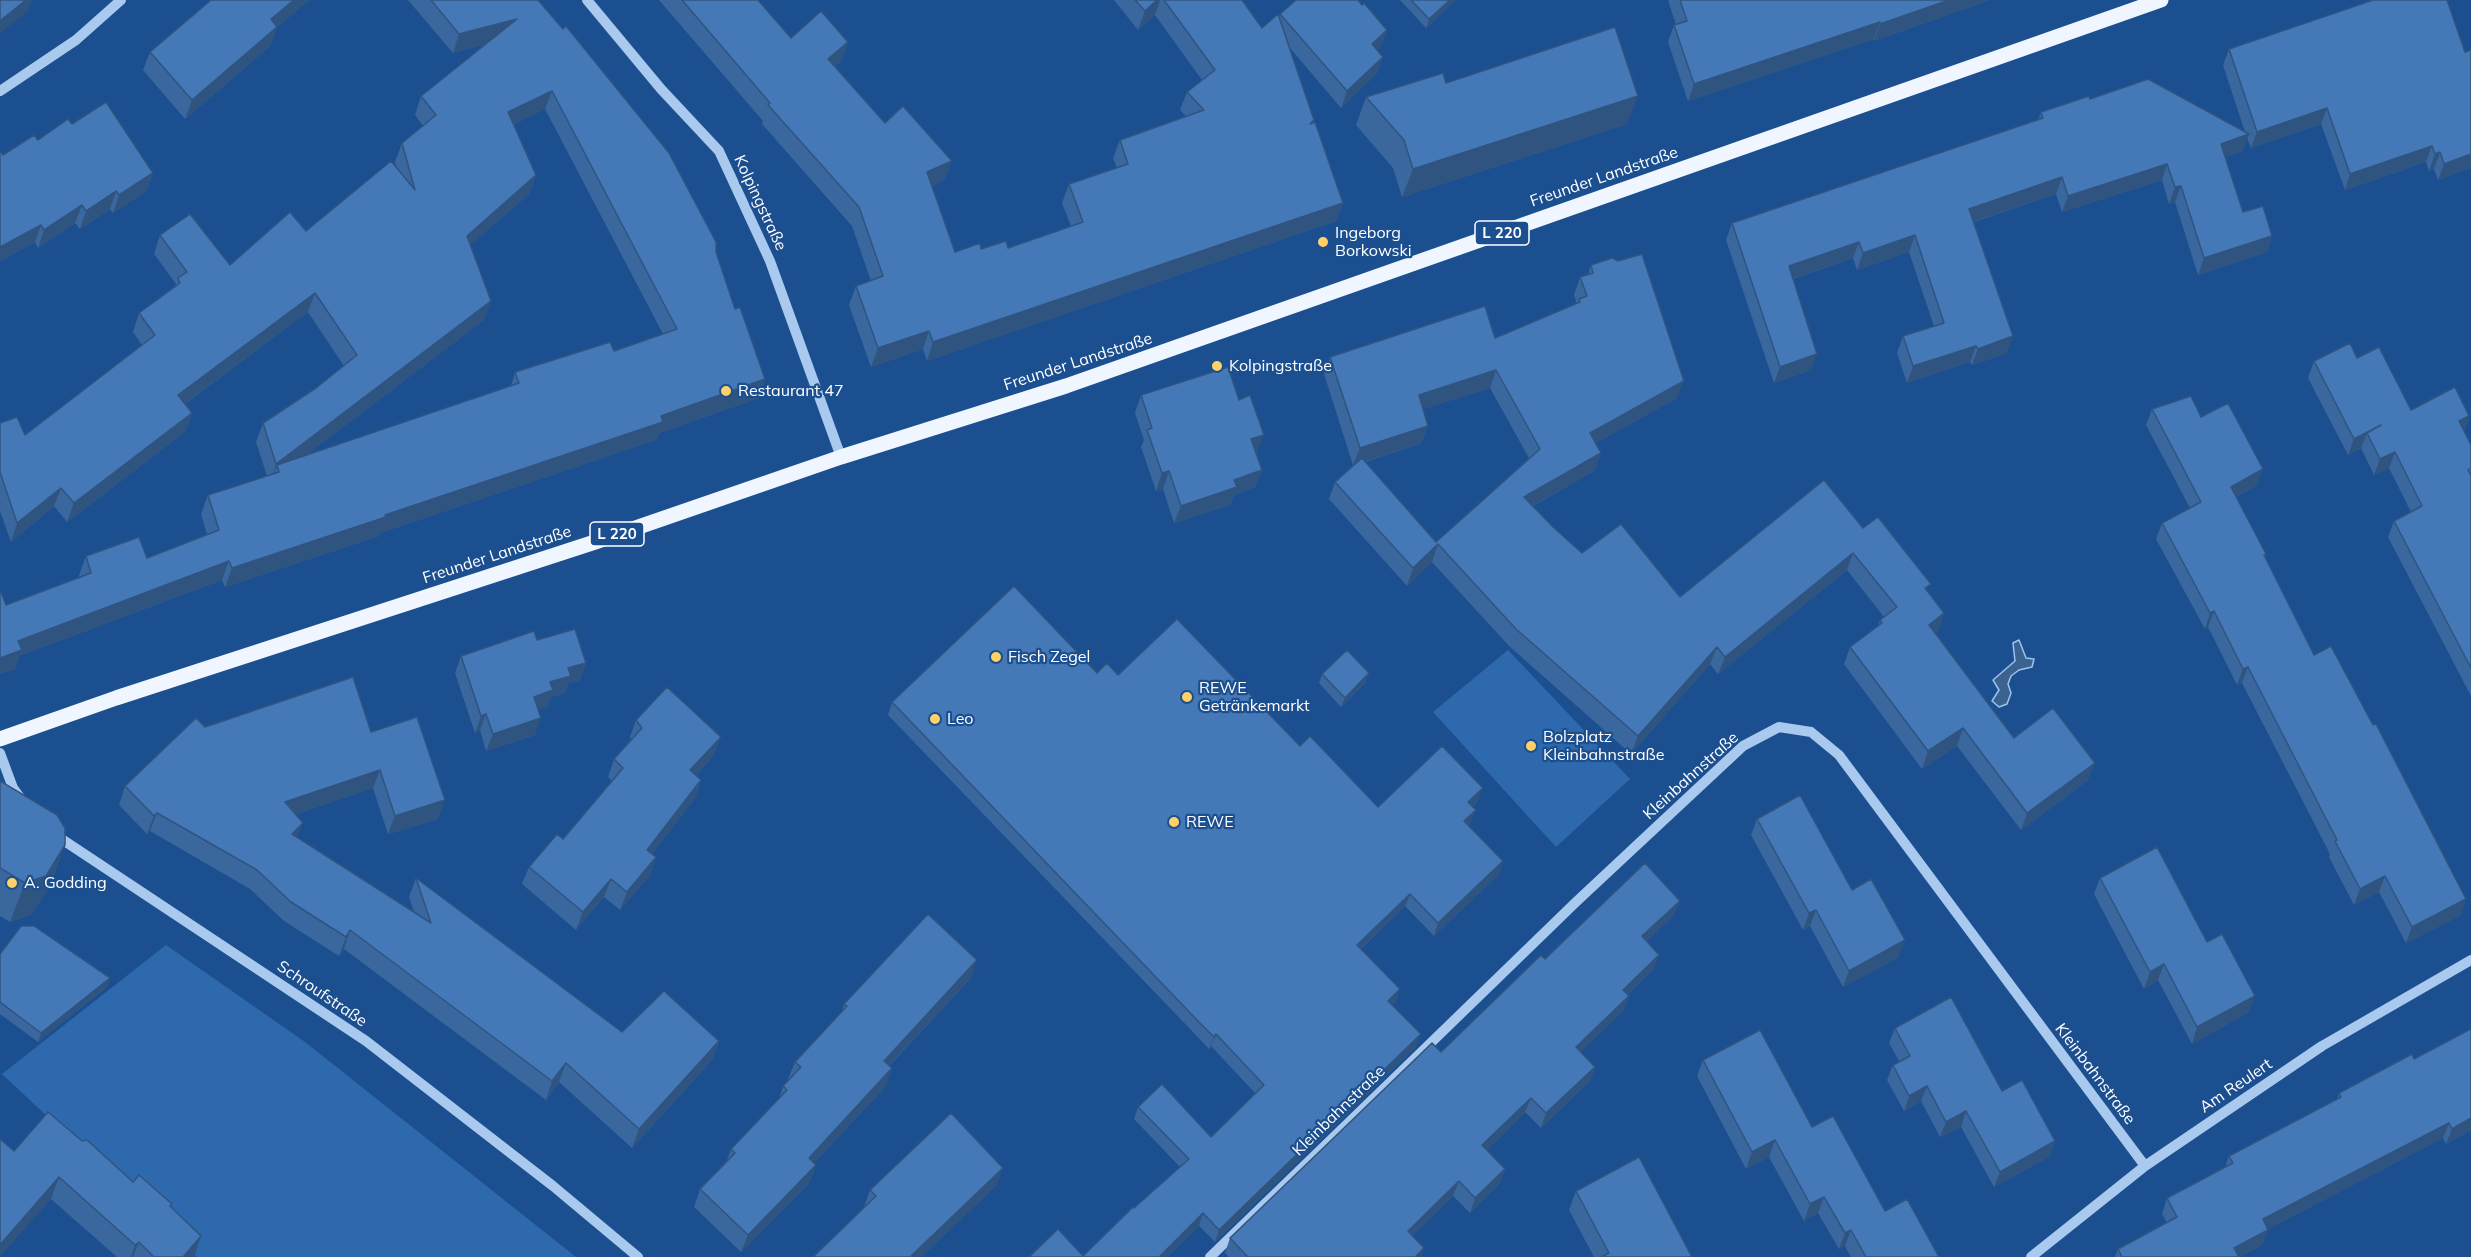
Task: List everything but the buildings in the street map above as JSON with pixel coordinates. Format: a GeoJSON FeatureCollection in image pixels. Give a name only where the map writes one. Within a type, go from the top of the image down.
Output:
{"type":"FeatureCollection","features":[{"type":"Feature","properties":{"kind":"main road","name":"Freunder Landstraße"},"geometry":{"type":"LineString","coordinates":[[0,739],[116,698],[595,542],[841,457],[1066,386],[2161,0]]}},
{"type":"Feature","properties":{"kind":"street"},"geometry":{"type":"LineString","coordinates":[[0,92],[76,40],[121,0]]}},
{"type":"Feature","properties":{"kind":"street","name":"Kolpingstraße"},"geometry":{"type":"LineString","coordinates":[[587,0],[719,151],[770,261],[841,457]]}},
{"type":"Feature","properties":{"kind":"street","name":"Kleinbahnstraße"},"geometry":{"type":"LineString","coordinates":[[1210,1257],[1576,903],[1734,754],[1743,746],[1779,727],[1811,732],[1839,755],[2145,1166]]}},
{"type":"Feature","properties":{"kind":"street"},"geometry":{"type":"LineString","coordinates":[[0,753],[13,788],[31,811]]}},
{"type":"Feature","properties":{"kind":"street","name":"Schroufstraße"},"geometry":{"type":"LineString","coordinates":[[44,827],[366,1041],[553,1186],[638,1257]]}},
{"type":"Feature","properties":{"kind":"street","name":"Am Reulert"},"geometry":{"type":"LineString","coordinates":[[2031,1257],[2145,1166],[2322,1046],[2471,960]]}},
{"type":"Feature","properties":{"kind":"shaded area"},"geometry":{"type":"Polygon","coordinates":[[[2019,640],[2026,658],[2034,659],[2032,667],[2019,670],[2011,676],[2008,684],[2011,693],[2007,704],[1999,707],[1992,701],[1999,690],[1993,680],[2015,661],[2013,643],[2019,640]]]}},
{"type":"Feature","properties":{"kind":"shaded area","name":"Bolzplatz Kleinbahnstraße"},"geometry":{"type":"Polygon","coordinates":[[[1508,650],[1630,779],[1556,847],[1433,712],[1508,650]]]}},
{"type":"Feature","properties":{"kind":"shaded area"},"geometry":{"type":"Polygon","coordinates":[[[166,945],[305,1042],[576,1257],[197,1257],[2,1074],[166,945]]]}},
{"type":"Feature","properties":{"kind":"place","name":"Ingeborg Borkowski"},"geometry":{"type":"Point","coordinates":[1323,242]}},
{"type":"Feature","properties":{"kind":"place","name":"Kolpingstraße"},"geometry":{"type":"Point","coordinates":[1217,366]}},
{"type":"Feature","properties":{"kind":"place","name":"Restaurant 47"},"geometry":{"type":"Point","coordinates":[726,391]}},
{"type":"Feature","properties":{"kind":"place","name":"Fisch Zegel"},"geometry":{"type":"Point","coordinates":[996,657]}},
{"type":"Feature","properties":{"kind":"place","name":"REWE Getränkemarkt"},"geometry":{"type":"Point","coordinates":[1187,697]}},
{"type":"Feature","properties":{"kind":"place","name":"Leo"},"geometry":{"type":"Point","coordinates":[935,719]}},
{"type":"Feature","properties":{"kind":"place","name":"Bolzplatz Kleinbahnstraße"},"geometry":{"type":"Point","coordinates":[1531,746]}},
{"type":"Feature","properties":{"kind":"place","name":"REWE"},"geometry":{"type":"Point","coordinates":[1174,822]}},
{"type":"Feature","properties":{"kind":"place","name":"A. Godding"},"geometry":{"type":"Point","coordinates":[12,883]}}]}
